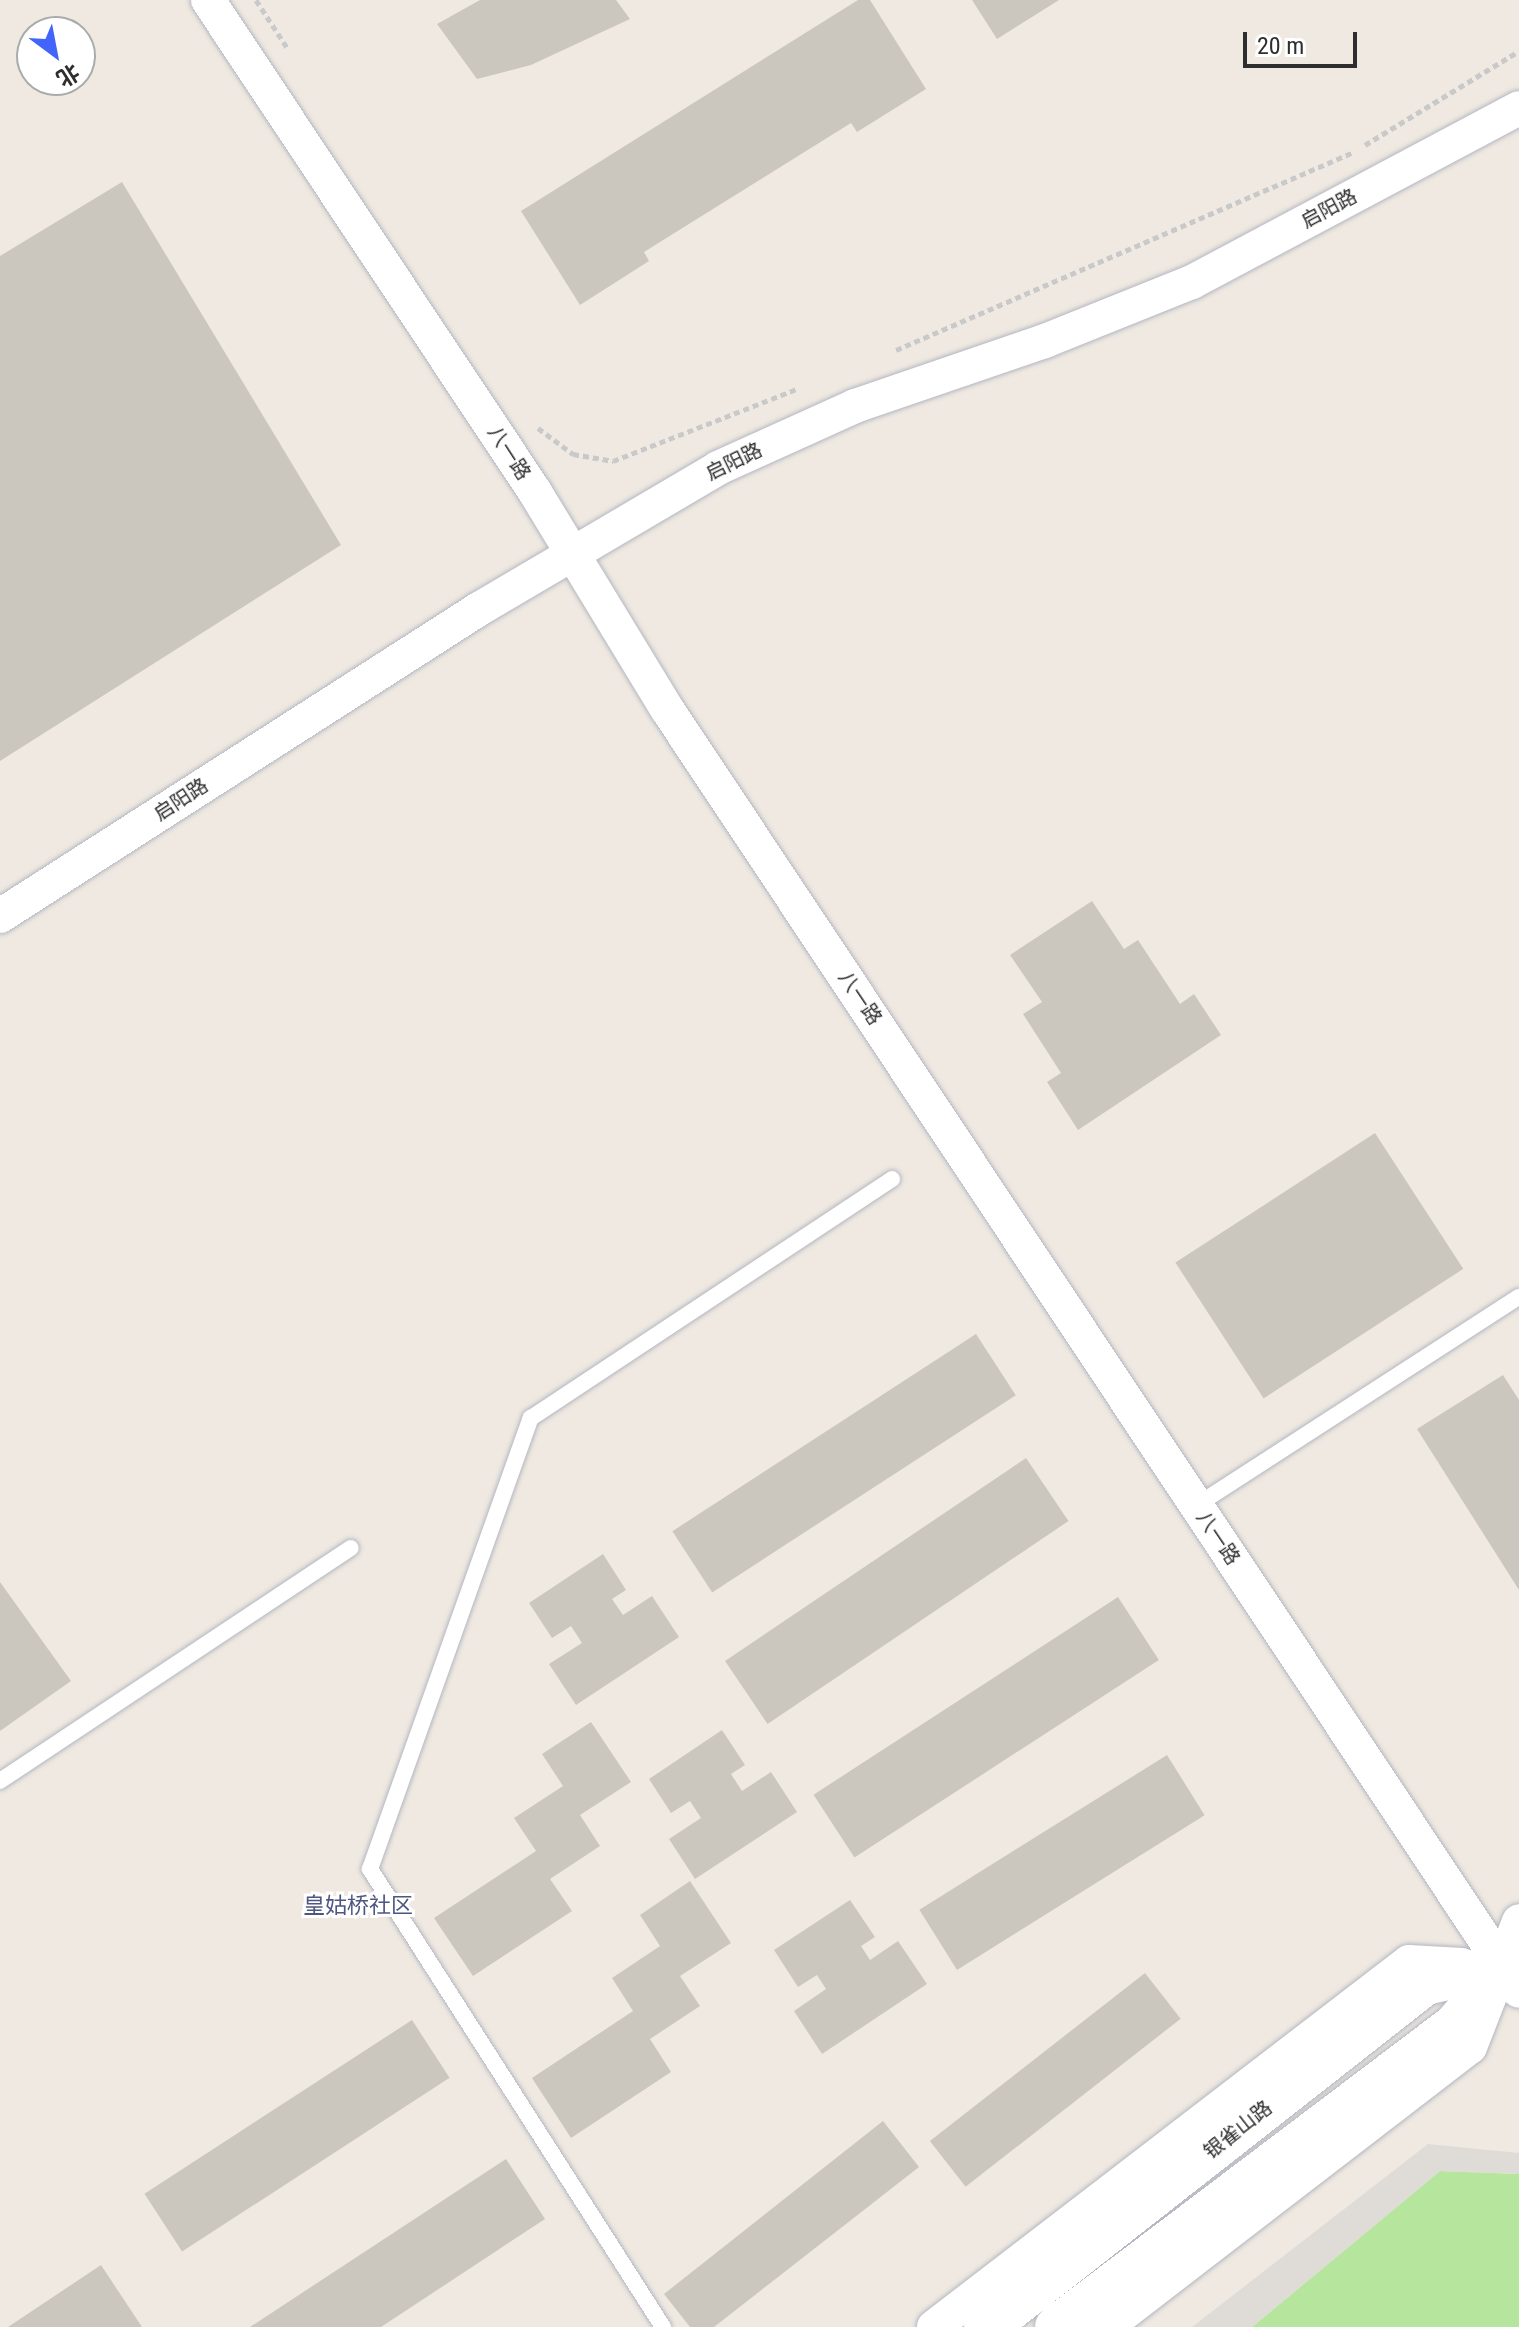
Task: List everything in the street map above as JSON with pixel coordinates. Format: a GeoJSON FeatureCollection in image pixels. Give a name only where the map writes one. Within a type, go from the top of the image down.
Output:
{"type":"FeatureCollection","features":[{"type":"Feature","properties":{"kind":"main road","name":"银雀山路"},"geometry":{"type":"LineString","coordinates":[[986,2327],[1425,1983],[1516,1968]]}},
{"type":"Feature","properties":{"kind":"main road"},"geometry":{"type":"LineString","coordinates":[[1057,2327],[1455,2026],[1516,1968]]}},
{"type":"Feature","properties":{"kind":"street","name":"八一路"},"geometry":{"type":"LineString","coordinates":[[208,0],[572,552],[667,709],[1197,1505],[1516,1968]]}},
{"type":"Feature","properties":{"kind":"street","name":"启阳路"},"geometry":{"type":"LineString","coordinates":[[0,916],[572,552],[718,468],[855,406],[1045,341],[1192,282],[1519,108]]}},
{"type":"Feature","properties":{"kind":"street"},"geometry":{"type":"LineString","coordinates":[[1106,2327],[1470,2047],[1516,1968],[1519,1921]]}},
{"type":"Feature","properties":{"kind":"street"},"geometry":{"type":"LineString","coordinates":[[934,2327],[1409,1962],[1516,1968]]}},
{"type":"Feature","properties":{"kind":"lane"},"geometry":{"type":"LineString","coordinates":[[663,2327],[370,1869],[531,1418],[892,1179]]}},
{"type":"Feature","properties":{"kind":"lane"},"geometry":{"type":"LineString","coordinates":[[1197,1505],[1519,1297]]}},
{"type":"Feature","properties":{"kind":"lane"},"geometry":{"type":"LineString","coordinates":[[0,1781],[351,1548]]}},
{"type":"Feature","properties":{"kind":"path"},"geometry":{"type":"LineString","coordinates":[[256,0],[291,53]]}},
{"type":"Feature","properties":{"kind":"path"},"geometry":{"type":"LineString","coordinates":[[880,356],[1359,149],[1519,51]]}},
{"type":"Feature","properties":{"kind":"path"},"geometry":{"type":"LineString","coordinates":[[528,414],[537,427],[573,454],[613,461],[807,385]]}},
{"type":"Feature","properties":{"kind":"green space"},"geometry":{"type":"Polygon","coordinates":[[[1440,2171],[1519,2174],[1519,2327],[1252,2327],[1440,2171]]]}},
{"type":"Feature","properties":{"kind":"shaded area"},"geometry":{"type":"Polygon","coordinates":[[[1428,2144],[1519,2153],[1519,2174],[1440,2171],[1252,2327],[1192,2327],[1428,2144]]]}},
{"type":"Feature","properties":{"kind":"building"},"geometry":{"type":"Polygon","coordinates":[[[480,0],[616,0],[630,19],[531,65],[477,79],[437,24],[480,0]]]}},
{"type":"Feature","properties":{"kind":"building"},"geometry":{"type":"Polygon","coordinates":[[[858,0],[870,0],[926,89],[857,132],[851,123],[644,252],[649,261],[580,305],[521,211],[858,0]]]}},
{"type":"Feature","properties":{"kind":"building"},"geometry":{"type":"Polygon","coordinates":[[[972,0],[1059,0],[997,39],[972,0]]]}},
{"type":"Feature","properties":{"kind":"building"},"geometry":{"type":"Polygon","coordinates":[[[122,182],[341,545],[0,761],[0,256],[122,182]]]}},
{"type":"Feature","properties":{"kind":"building"},"geometry":{"type":"Polygon","coordinates":[[[1092,901],[1124,949],[1138,940],[1180,1004],[1194,994],[1221,1035],[1078,1130],[1047,1082],[1061,1073],[1023,1014],[1042,1002],[1010,955],[1092,901]]]}},
{"type":"Feature","properties":{"kind":"building"},"geometry":{"type":"Polygon","coordinates":[[[1375,1133],[1463,1269],[1264,1398],[1175,1263],[1375,1133]]]}},
{"type":"Feature","properties":{"kind":"building"},"geometry":{"type":"Polygon","coordinates":[[[976,1334],[1016,1395],[712,1592],[672,1531],[976,1334]]]}},
{"type":"Feature","properties":{"kind":"building"},"geometry":{"type":"Polygon","coordinates":[[[1503,1375],[1519,1400],[1519,1590],[1417,1429],[1503,1375]]]}},
{"type":"Feature","properties":{"kind":"building"},"geometry":{"type":"Polygon","coordinates":[[[1026,1458],[1068,1521],[768,1724],[725,1661],[1026,1458]]]}},
{"type":"Feature","properties":{"kind":"building"},"geometry":{"type":"Polygon","coordinates":[[[603,1554],[626,1590],[612,1599],[623,1615],[652,1596],[679,1637],[576,1705],[549,1664],[582,1643],[571,1626],[552,1638],[529,1603],[603,1554]]]}},
{"type":"Feature","properties":{"kind":"building"},"geometry":{"type":"Polygon","coordinates":[[[0,1582],[71,1681],[0,1731],[0,1582]]]}},
{"type":"Feature","properties":{"kind":"building"},"geometry":{"type":"Polygon","coordinates":[[[1118,1597],[1159,1660],[854,1858],[814,1795],[1118,1597]]]}},
{"type":"Feature","properties":{"kind":"building"},"geometry":{"type":"Polygon","coordinates":[[[591,1722],[631,1782],[580,1815],[600,1846],[550,1879],[572,1911],[473,1976],[434,1918],[536,1851],[514,1818],[563,1786],[542,1754],[591,1722]]]}},
{"type":"Feature","properties":{"kind":"building"},"geometry":{"type":"Polygon","coordinates":[[[722,1730],[745,1765],[731,1774],[742,1791],[771,1772],[797,1812],[695,1879],[669,1839],[701,1818],[690,1801],[671,1813],[649,1779],[722,1730]]]}},
{"type":"Feature","properties":{"kind":"building"},"geometry":{"type":"Polygon","coordinates":[[[1167,1755],[1205,1815],[957,1970],[919,1910],[1167,1755]]]}},
{"type":"Feature","properties":{"kind":"building"},"geometry":{"type":"Polygon","coordinates":[[[690,1881],[731,1943],[680,1976],[700,2006],[650,2039],[671,2072],[571,2138],[532,2078],[633,2011],[612,1978],[660,1946],[640,1915],[690,1881]]]}},
{"type":"Feature","properties":{"kind":"building"},"geometry":{"type":"Polygon","coordinates":[[[850,1900],[875,1937],[861,1946],[870,1960],[898,1941],[927,1984],[822,2054],[794,2011],[826,1989],[817,1975],[798,1987],[774,1950],[850,1900]]]}},
{"type":"Feature","properties":{"kind":"building"},"geometry":{"type":"Polygon","coordinates":[[[1145,1973],[1181,2019],[966,2187],[930,2141],[1145,1973]]]}},
{"type":"Feature","properties":{"kind":"building"},"geometry":{"type":"Polygon","coordinates":[[[412,2020],[450,2078],[182,2252],[144,2194],[412,2020]]]}},
{"type":"Feature","properties":{"kind":"building"},"geometry":{"type":"Polygon","coordinates":[[[883,2121],[919,2167],[714,2327],[690,2327],[664,2294],[883,2121]]]}},
{"type":"Feature","properties":{"kind":"building"},"geometry":{"type":"Polygon","coordinates":[[[506,2159],[545,2219],[381,2327],[250,2327],[506,2159]]]}},
{"type":"Feature","properties":{"kind":"building"},"geometry":{"type":"Polygon","coordinates":[[[101,2265],[142,2327],[8,2327],[101,2265]]]}},
{"type":"Feature","properties":{"kind":"district","name":"皇姑桥社区"},"geometry":{"type":"Point","coordinates":[358,1906]}}]}
